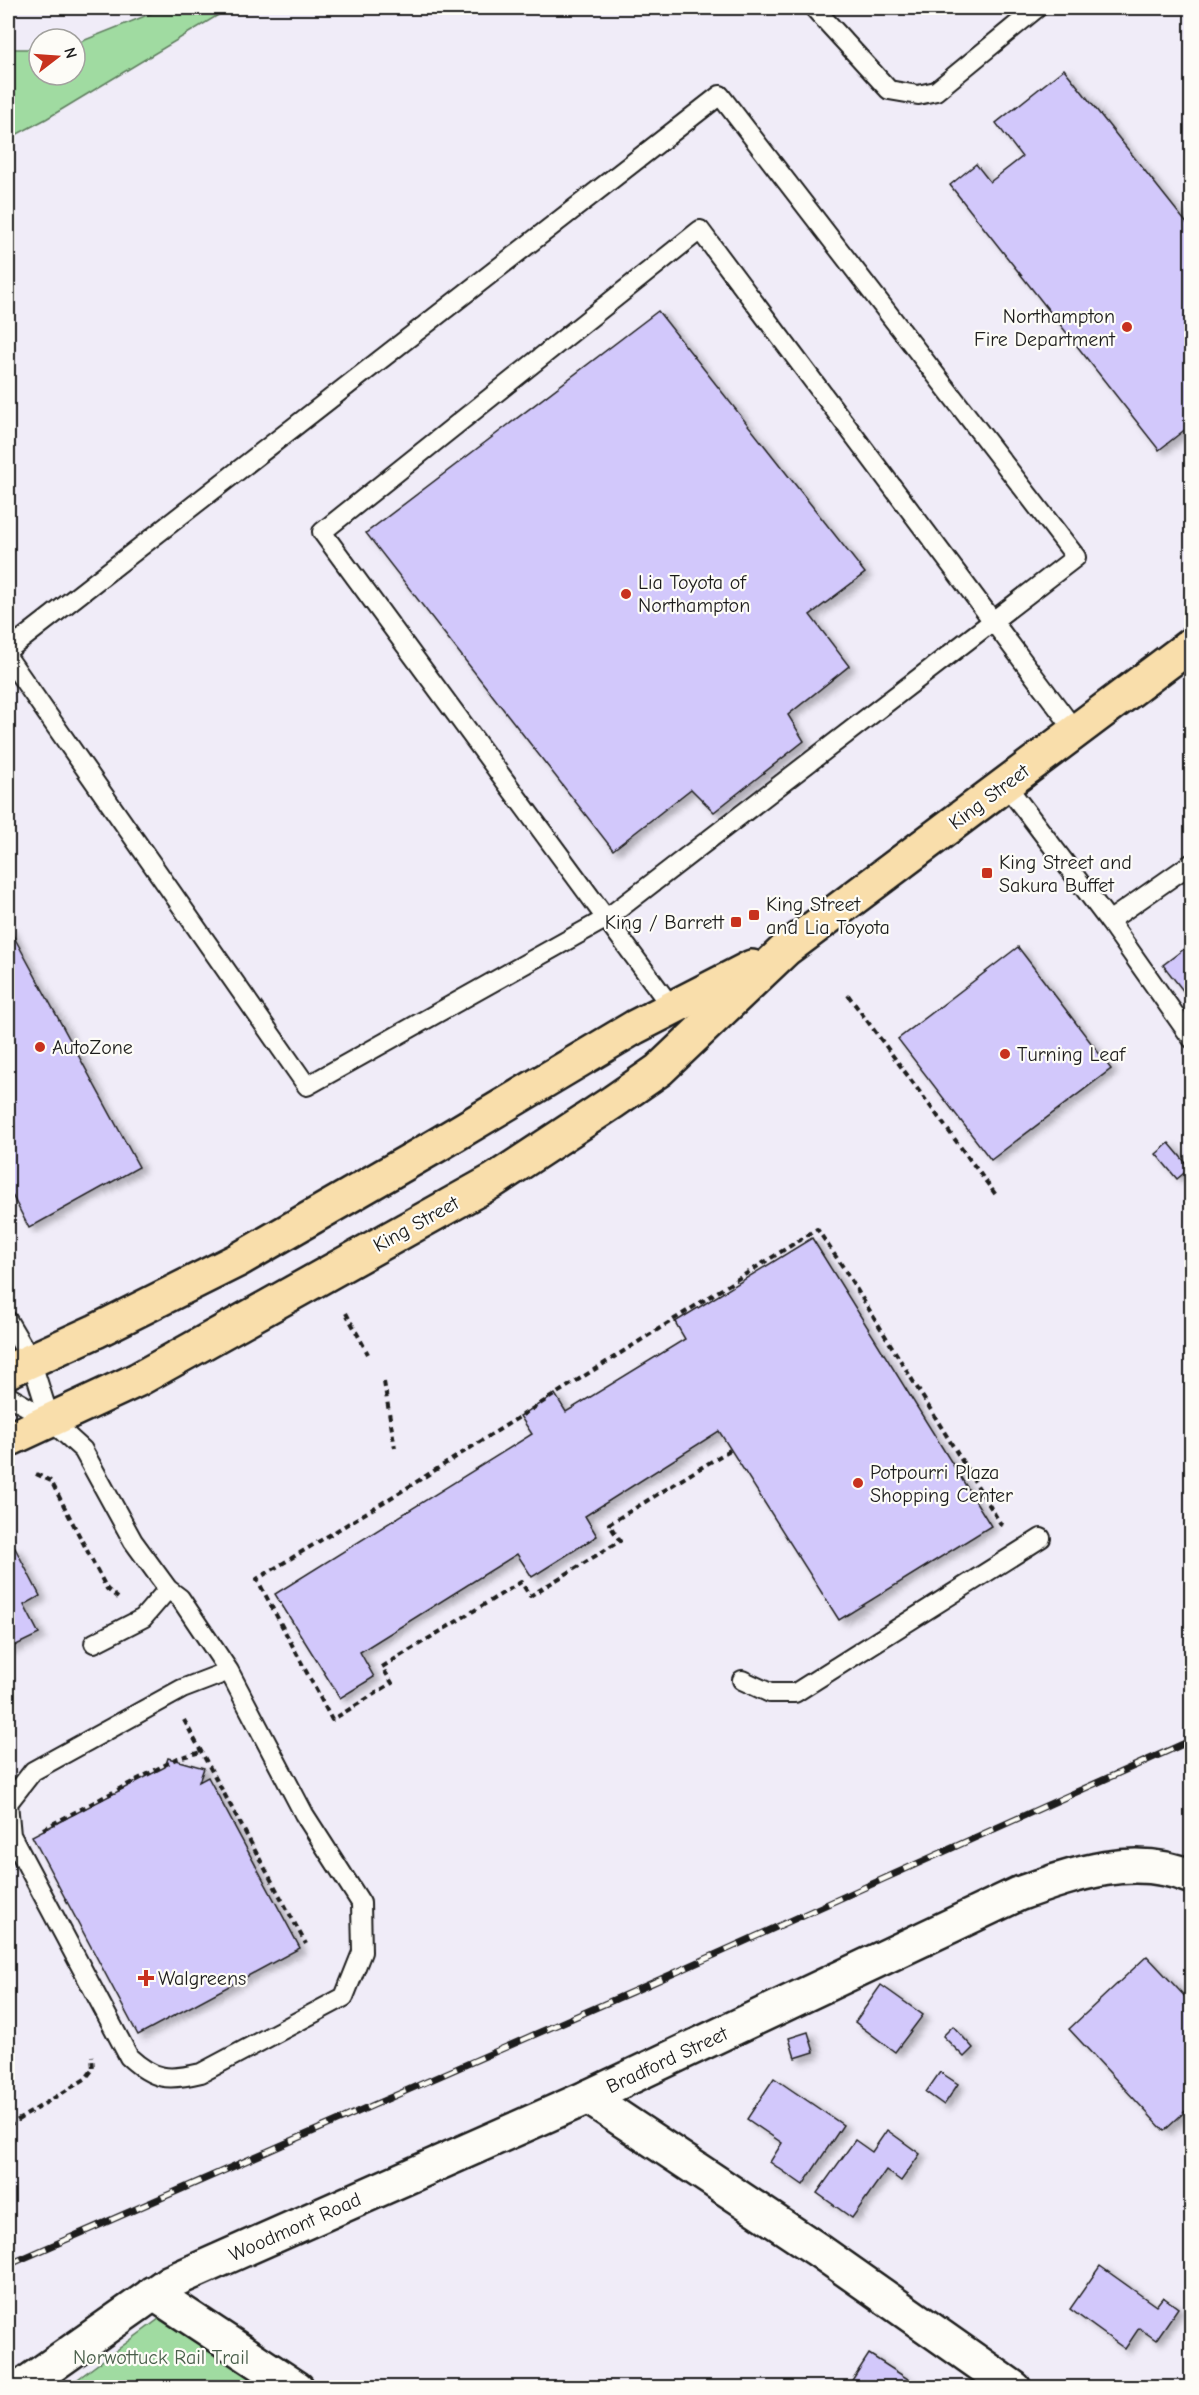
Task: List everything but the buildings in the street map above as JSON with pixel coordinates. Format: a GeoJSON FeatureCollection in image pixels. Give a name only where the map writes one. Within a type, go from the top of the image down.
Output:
{"type":"FeatureCollection","features":[{"type":"Feature","properties":{"kind":"main road","name":"King Street"},"geometry":{"type":"LineString","coordinates":[[8,1440],[137,1380],[493,1181],[613,1102],[659,1070],[786,949],[1191,644]]}},
{"type":"Feature","properties":{"kind":"main road","name":"King Street"},"geometry":{"type":"LineString","coordinates":[[20,1366],[106,1326],[247,1255],[440,1144],[635,1027],[786,949]]}},
{"type":"Feature","properties":{"kind":"street","name":"Bradford Street"},"geometry":{"type":"LineString","coordinates":[[588,2097],[1018,1894],[1071,1877],[1136,1865],[1160,1866],[1191,1877]]}},
{"type":"Feature","properties":{"kind":"street","name":"Bradford Street"},"geometry":{"type":"LineString","coordinates":[[588,2097],[818,2250],[1014,2388]]}},
{"type":"Feature","properties":{"kind":"street","name":"Woodmont Road"},"geometry":{"type":"LineString","coordinates":[[20,2388],[170,2282],[588,2097]]}},
{"type":"Feature","properties":{"kind":"street"},"geometry":{"type":"LineString","coordinates":[[153,2293],[297,2388]]}},
{"type":"Feature","properties":{"kind":"lane"},"geometry":{"type":"LineString","coordinates":[[814,8],[889,90],[918,95],[936,91],[1037,8]]}},
{"type":"Feature","properties":{"kind":"lane"},"geometry":{"type":"LineString","coordinates":[[8,650],[720,95],[1076,557],[607,918],[307,1086],[8,658]]}},
{"type":"Feature","properties":{"kind":"lane"},"geometry":{"type":"LineString","coordinates":[[672,1008],[322,532],[700,230],[1076,732]]}},
{"type":"Feature","properties":{"kind":"lane"},"geometry":{"type":"LineString","coordinates":[[1006,785],[1109,921],[1191,1039]]}},
{"type":"Feature","properties":{"kind":"lane"},"geometry":{"type":"LineString","coordinates":[[1109,921],[1191,863]]}},
{"type":"Feature","properties":{"kind":"lane"},"geometry":{"type":"LineString","coordinates":[[8,1321],[20,1366],[50,1420]]}},
{"type":"Feature","properties":{"kind":"lane"},"geometry":{"type":"LineString","coordinates":[[8,1396],[50,1420],[83,1450],[133,1541],[168,1589],[180,1598],[229,1671],[304,1814],[361,1903],[362,1952],[344,1997],[201,2073],[181,2078],[158,2078],[143,2070],[129,2057],[11,1835],[8,1803],[33,1771],[182,1689],[229,1671]]}},
{"type":"Feature","properties":{"kind":"lane"},"geometry":{"type":"LineString","coordinates":[[742,1680],[770,1693],[795,1693],[1041,1538]]}},
{"type":"Feature","properties":{"kind":"lane"},"geometry":{"type":"LineString","coordinates":[[94,1643],[143,1618],[168,1589]]}},
{"type":"Feature","properties":{"kind":"path"},"geometry":{"type":"LineString","coordinates":[[848,995],[996,1195]]}},
{"type":"Feature","properties":{"kind":"path"},"geometry":{"type":"LineString","coordinates":[[730,1450],[609,1524],[620,1541],[530,1596],[521,1582],[382,1667],[392,1683],[332,1720],[257,1580],[818,1229],[1018,1553]]}},
{"type":"Feature","properties":{"kind":"path"},"geometry":{"type":"LineString","coordinates":[[346,1314],[368,1354]]}},
{"type":"Feature","properties":{"kind":"path"},"geometry":{"type":"LineString","coordinates":[[384,1382],[395,1448]]}},
{"type":"Feature","properties":{"kind":"path"},"geometry":{"type":"LineString","coordinates":[[36,1474],[51,1481],[107,1588],[118,1598]]}},
{"type":"Feature","properties":{"kind":"path"},"geometry":{"type":"LineString","coordinates":[[401,1483],[402,1491]]}},
{"type":"Feature","properties":{"kind":"path"},"geometry":{"type":"LineString","coordinates":[[181,1714],[306,1944]]}},
{"type":"Feature","properties":{"kind":"path"},"geometry":{"type":"LineString","coordinates":[[16,1844],[178,1758],[201,1752]]}},
{"type":"Feature","properties":{"kind":"path"},"geometry":{"type":"LineString","coordinates":[[8,2126],[85,2079],[93,2069],[92,2054]]}},
{"type":"Feature","properties":{"kind":"green space"},"geometry":{"type":"Polygon","coordinates":[[[165,8],[230,8],[46,119],[8,139],[8,49],[27,49],[27,87],[87,87],[87,39],[165,8]]]}},
{"type":"Feature","properties":{"kind":"green space","name":"Norwottuck Rail Trail"},"geometry":{"type":"Polygon","coordinates":[[[159,2319],[265,2387],[67,2387],[159,2319]]]}},
{"type":"Feature","properties":{"kind":"railway"},"geometry":{"type":"LineString","coordinates":[[8,2265],[650,1984],[1192,1740]]}},
{"type":"Feature","properties":{"kind":"place","name":"Northampton Fire Department"},"geometry":{"type":"Point","coordinates":[1127,327]}},
{"type":"Feature","properties":{"kind":"place","name":"Lia Toyota of Northampton"},"geometry":{"type":"Point","coordinates":[626,594]}},
{"type":"Feature","properties":{"kind":"place","name":"King Street and Sakura Buffet"},"geometry":{"type":"Point","coordinates":[987,873]}},
{"type":"Feature","properties":{"kind":"place","name":"King Street and Lia Toyota"},"geometry":{"type":"Point","coordinates":[754,915]}},
{"type":"Feature","properties":{"kind":"place","name":"King / Barrett"},"geometry":{"type":"Point","coordinates":[736,922]}},
{"type":"Feature","properties":{"kind":"place","name":"AutoZone"},"geometry":{"type":"Point","coordinates":[40,1047]}},
{"type":"Feature","properties":{"kind":"place","name":"Turning Leaf"},"geometry":{"type":"Point","coordinates":[1005,1054]}},
{"type":"Feature","properties":{"kind":"place","name":"Potpourri Plaza Shopping Center"},"geometry":{"type":"Point","coordinates":[858,1483]}},
{"type":"Feature","properties":{"kind":"place","name":"Walgreens"},"geometry":{"type":"Point","coordinates":[146,1978]}}]}
